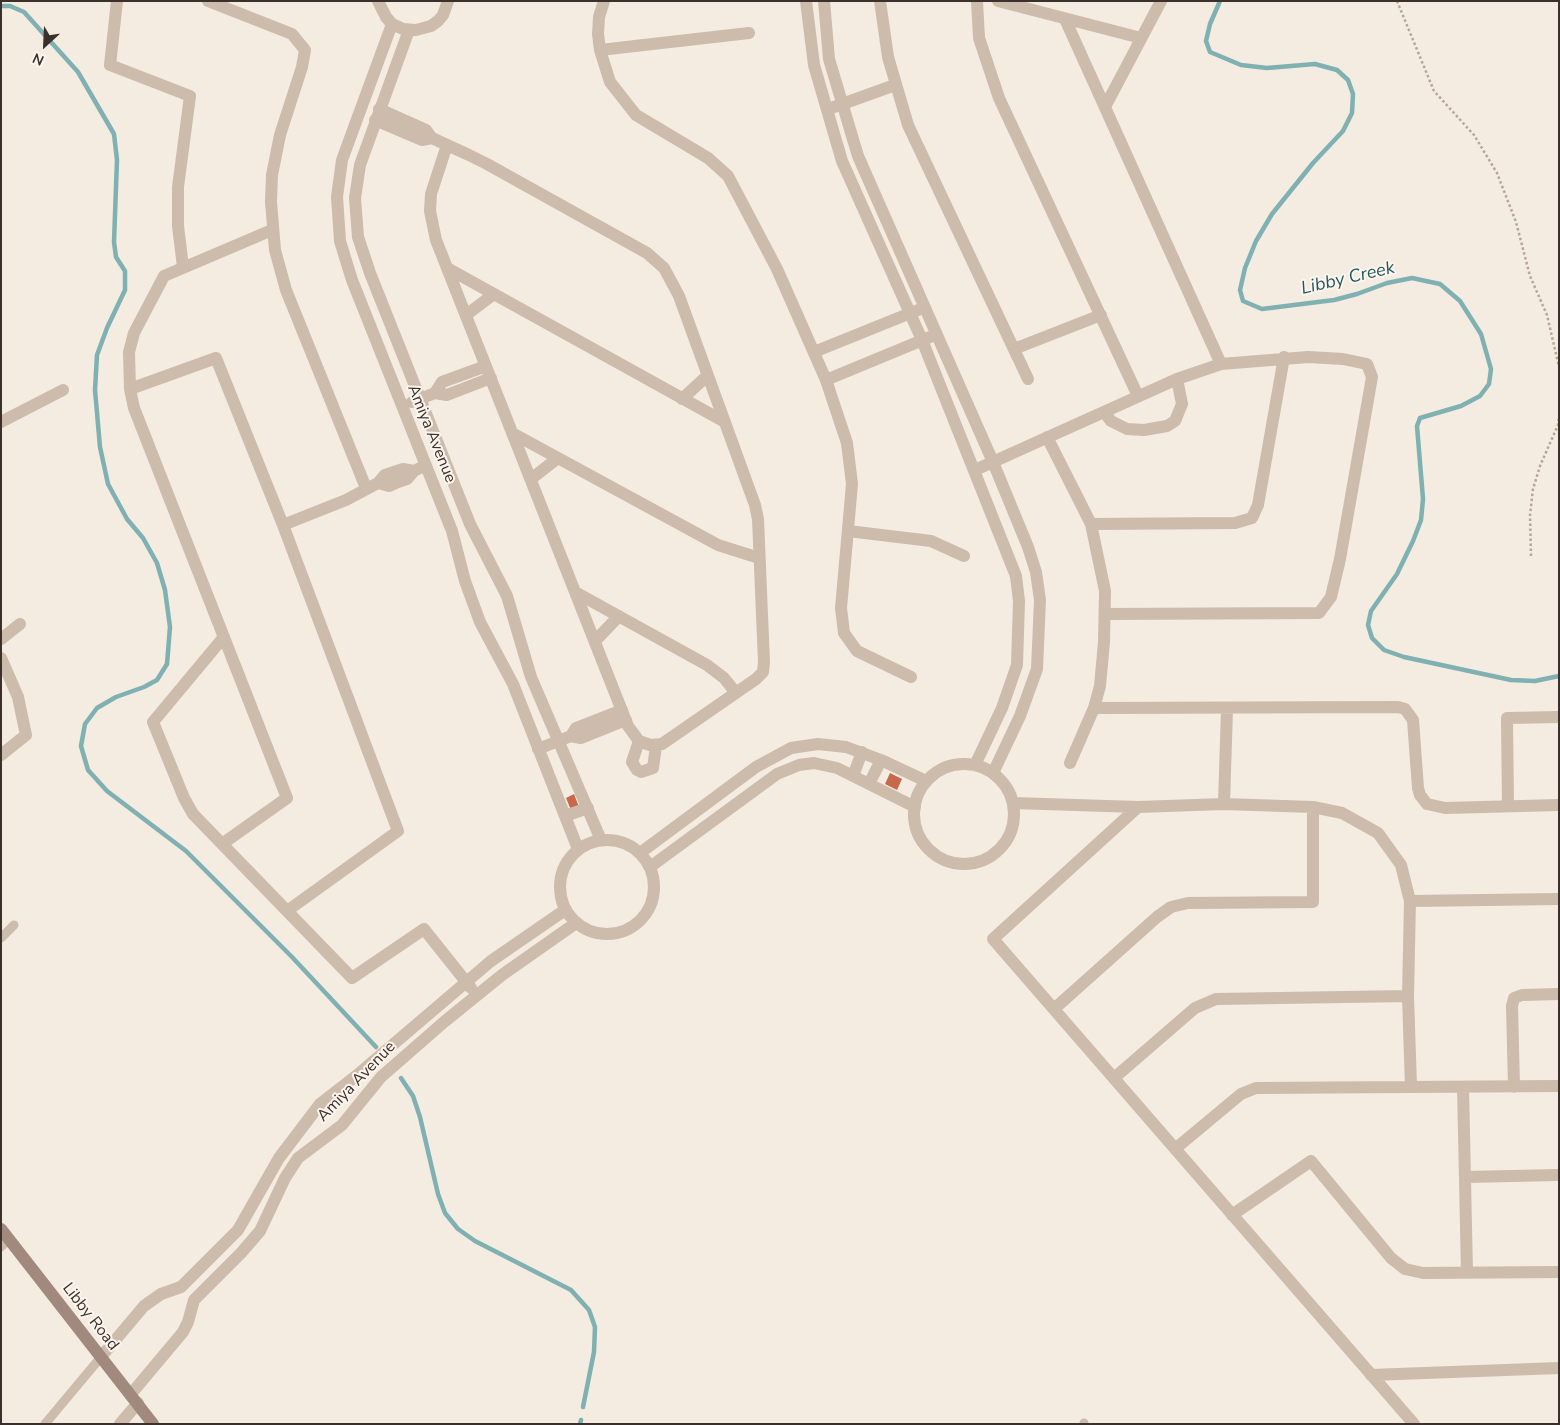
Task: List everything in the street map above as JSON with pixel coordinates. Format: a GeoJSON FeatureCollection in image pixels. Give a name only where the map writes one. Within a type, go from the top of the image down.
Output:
{"type":"FeatureCollection","features":[{"type":"Feature","properties":{"kind":"main road","name":"Libby Road"},"geometry":{"type":"LineString","coordinates":[[4,1239],[154,1424]]}},
{"type":"Feature","properties":{"kind":"street"},"geometry":{"type":"LineString","coordinates":[[117,1],[110,65],[190,96],[178,187],[178,226],[183,267]]}},
{"type":"Feature","properties":{"kind":"street"},"geometry":{"type":"LineString","coordinates":[[208,1],[283,29],[308,42],[305,58],[285,117],[275,160],[271,202],[274,250],[286,290],[372,486]]}},
{"type":"Feature","properties":{"kind":"street"},"geometry":{"type":"LineString","coordinates":[[378,1],[392,24],[409,30],[431,26],[443,15],[448,1]]}},
{"type":"Feature","properties":{"kind":"street"},"geometry":{"type":"LineString","coordinates":[[604,1],[599,17],[600,50],[610,82],[636,115],[708,158],[728,176],[777,269],[826,380],[847,443],[851,465],[848,531],[841,608],[844,633],[857,651],[911,677]]}},
{"type":"Feature","properties":{"kind":"street"},"geometry":{"type":"LineString","coordinates":[[806,1],[814,65],[842,161],[922,340],[1009,554],[1016,576],[1019,601],[1017,665],[1002,708],[975,765]]}},
{"type":"Feature","properties":{"kind":"street"},"geometry":{"type":"LineString","coordinates":[[824,1],[829,59],[858,156],[939,334],[1028,547],[1036,572],[1040,600],[1038,669],[1020,716],[993,773]]}},
{"type":"Feature","properties":{"kind":"street"},"geometry":{"type":"LineString","coordinates":[[880,1],[881,26],[895,85],[908,125],[1028,379]]}},
{"type":"Feature","properties":{"kind":"street"},"geometry":{"type":"LineString","coordinates":[[977,1],[979,38],[996,89],[1017,138],[1138,396]]}},
{"type":"Feature","properties":{"kind":"street"},"geometry":{"type":"LineString","coordinates":[[998,1],[1141,38]]}},
{"type":"Feature","properties":{"kind":"street"},"geometry":{"type":"LineString","coordinates":[[1105,107],[1161,1]]}},
{"type":"Feature","properties":{"kind":"street"},"geometry":{"type":"LineString","coordinates":[[1065,19],[1221,364]]}},
{"type":"Feature","properties":{"kind":"street","name":"Amiya Avenue"},"geometry":{"type":"LineString","coordinates":[[392,24],[348,142],[338,179],[337,204],[340,241],[345,261],[452,531],[465,581],[480,622],[507,672],[578,849]]}},
{"type":"Feature","properties":{"kind":"street","name":"Amiya Avenue"},"geometry":{"type":"LineString","coordinates":[[409,30],[378,115],[357,182],[356,218],[358,238],[419,399],[475,536],[507,596],[526,661],[557,741],[601,840]]}},
{"type":"Feature","properties":{"kind":"street"},"geometry":{"type":"LineString","coordinates":[[600,50],[749,33]]}},
{"type":"Feature","properties":{"kind":"street"},"geometry":{"type":"LineString","coordinates":[[826,110],[895,85]]}},
{"type":"Feature","properties":{"kind":"street"},"geometry":{"type":"LineString","coordinates":[[378,115],[422,140],[432,138],[447,145],[496,169],[656,259],[664,268],[679,296],[751,491],[758,519],[764,667],[760,676],[668,742],[656,746],[639,741],[631,731],[447,268],[432,227],[430,211],[433,187],[447,145]]}},
{"type":"Feature","properties":{"kind":"street"},"geometry":{"type":"LineString","coordinates":[[222,844],[286,798],[137,416],[130,389],[129,352],[134,333],[160,280],[169,273],[272,230]]}},
{"type":"Feature","properties":{"kind":"street"},"geometry":{"type":"LineString","coordinates":[[447,268],[725,422]]}},
{"type":"Feature","properties":{"kind":"street"},"geometry":{"type":"LineString","coordinates":[[466,315],[494,294]]}},
{"type":"Feature","properties":{"kind":"street"},"geometry":{"type":"LineString","coordinates":[[814,352],[926,306]]}},
{"type":"Feature","properties":{"kind":"street"},"geometry":{"type":"LineString","coordinates":[[1014,348],[1101,315]]}},
{"type":"Feature","properties":{"kind":"street"},"geometry":{"type":"LineString","coordinates":[[826,380],[939,334]]}},
{"type":"Feature","properties":{"kind":"street"},"geometry":{"type":"LineString","coordinates":[[1091,524],[1235,523],[1252,518],[1258,505],[1284,357]]}},
{"type":"Feature","properties":{"kind":"street"},"geometry":{"type":"LineString","coordinates":[[975,470],[1177,379],[1221,364],[1284,357],[1361,361],[1370,368],[1372,377],[1340,560],[1331,597],[1318,614],[1105,614]]}},
{"type":"Feature","properties":{"kind":"street"},"geometry":{"type":"LineString","coordinates":[[130,389],[216,358],[282,525],[398,831],[287,911]]}},
{"type":"Feature","properties":{"kind":"street"},"geometry":{"type":"LineString","coordinates":[[402,406],[435,393],[442,382],[488,372]]}},
{"type":"Feature","properties":{"kind":"street"},"geometry":{"type":"LineString","coordinates":[[682,399],[708,376]]}},
{"type":"Feature","properties":{"kind":"street"},"geometry":{"type":"LineString","coordinates":[[1104,412],[1111,421],[1126,429],[1144,430],[1167,426],[1174,421],[1182,404],[1177,379]]}},
{"type":"Feature","properties":{"kind":"street"},"geometry":{"type":"LineString","coordinates":[[1,422],[62,390]]}},
{"type":"Feature","properties":{"kind":"street"},"geometry":{"type":"LineString","coordinates":[[512,433],[718,545],[759,558]]}},
{"type":"Feature","properties":{"kind":"street"},"geometry":{"type":"LineString","coordinates":[[1047,437],[1091,524],[1105,591],[1102,667],[1094,708],[1070,762]]}},
{"type":"Feature","properties":{"kind":"street"},"geometry":{"type":"LineString","coordinates":[[530,478],[558,458]]}},
{"type":"Feature","properties":{"kind":"street"},"geometry":{"type":"LineString","coordinates":[[282,525],[341,503],[372,486],[389,486],[407,479],[414,471],[444,460]]}},
{"type":"Feature","properties":{"kind":"street"},"geometry":{"type":"LineString","coordinates":[[848,531],[931,541],[964,556]]}},
{"type":"Feature","properties":{"kind":"street"},"geometry":{"type":"LineString","coordinates":[[575,592],[708,665],[724,678],[736,694]]}},
{"type":"Feature","properties":{"kind":"street"},"geometry":{"type":"LineString","coordinates":[[595,641],[619,616]]}},
{"type":"Feature","properties":{"kind":"street"},"geometry":{"type":"LineString","coordinates":[[1,639],[20,624]]}},
{"type":"Feature","properties":{"kind":"street"},"geometry":{"type":"LineString","coordinates":[[223,638],[153,722],[188,806],[222,844],[352,978],[424,929],[477,995]]}},
{"type":"Feature","properties":{"kind":"street"},"geometry":{"type":"LineString","coordinates":[[1,658],[18,697],[26,735],[1,755]]}},
{"type":"Feature","properties":{"kind":"street"},"geometry":{"type":"LineString","coordinates":[[1094,708],[1398,707],[1405,709],[1413,720],[1418,788],[1420,795],[1427,804],[1445,808],[1559,805]]}},
{"type":"Feature","properties":{"kind":"street"},"geometry":{"type":"LineString","coordinates":[[1224,804],[1227,709]]}},
{"type":"Feature","properties":{"kind":"street"},"geometry":{"type":"LineString","coordinates":[[538,749],[571,736],[576,728],[624,715]]}},
{"type":"Feature","properties":{"kind":"street"},"geometry":{"type":"LineString","coordinates":[[1508,806],[1507,718],[1559,716]]}},
{"type":"Feature","properties":{"kind":"street"},"geometry":{"type":"LineString","coordinates":[[639,741],[632,762],[637,770],[641,772],[653,768],[656,746]]}},
{"type":"Feature","properties":{"kind":"street"},"geometry":{"type":"LineString","coordinates":[[640,853],[756,767],[780,752],[797,746],[832,744],[862,752],[926,782]]}},
{"type":"Feature","properties":{"kind":"street"},"geometry":{"type":"LineString","coordinates":[[853,776],[862,752]]}},
{"type":"Feature","properties":{"kind":"street"},"geometry":{"type":"LineString","coordinates":[[869,784],[881,760]]}},
{"type":"Feature","properties":{"kind":"street"},"geometry":{"type":"LineString","coordinates":[[650,867],[766,782],[789,769],[814,764],[826,765],[853,776],[915,807]]}},
{"type":"Feature","properties":{"kind":"street"},"geometry":{"type":"LineString","coordinates":[[961,764],[975,765],[993,773],[1009,791],[1013,803],[1012,829],[1006,841],[998,852],[986,859],[967,864],[947,861],[925,845],[918,834],[915,821],[915,807],[921,789],[926,782],[948,767],[961,764]]}},
{"type":"Feature","properties":{"kind":"street"},"geometry":{"type":"LineString","coordinates":[[552,782],[573,774]]}},
{"type":"Feature","properties":{"kind":"street"},"geometry":{"type":"LineString","coordinates":[[1013,803],[1138,807],[1224,804],[1313,807],[1342,814],[1378,833],[1401,865],[1410,901],[1408,996],[1410,1087]]}},
{"type":"Feature","properties":{"kind":"street"},"geometry":{"type":"LineString","coordinates":[[1138,807],[993,939],[1414,1424]]}},
{"type":"Feature","properties":{"kind":"street"},"geometry":{"type":"LineString","coordinates":[[1054,1009],[1157,917],[1171,907],[1188,903],[1313,902],[1313,807]]}},
{"type":"Feature","properties":{"kind":"street"},"geometry":{"type":"LineString","coordinates":[[565,816],[588,808]]}},
{"type":"Feature","properties":{"kind":"street"},"geometry":{"type":"LineString","coordinates":[[601,840],[622,842],[640,853],[650,867],[654,890],[647,912],[640,921],[620,933],[608,934],[586,930],[576,923],[565,910],[560,899],[560,877],[570,856],[578,849],[601,840]]}},
{"type":"Feature","properties":{"kind":"street"},"geometry":{"type":"LineString","coordinates":[[1410,901],[1559,899]]}},
{"type":"Feature","properties":{"kind":"street","name":"Amiya Avenue"},"geometry":{"type":"LineString","coordinates":[[101,1357],[144,1306],[161,1294],[181,1287],[238,1230],[278,1158],[320,1104],[356,1076],[466,981],[565,910]]}},
{"type":"Feature","properties":{"kind":"street","name":"Amiya Avenue"},"geometry":{"type":"LineString","coordinates":[[120,1424],[134,1398],[188,1322],[194,1300],[260,1231],[285,1178],[298,1158],[342,1125],[381,1078],[477,995],[576,923]]}},
{"type":"Feature","properties":{"kind":"street"},"geometry":{"type":"LineString","coordinates":[[1514,1086],[1512,1006],[1514,998],[1522,994],[1559,994]]}},
{"type":"Feature","properties":{"kind":"street"},"geometry":{"type":"LineString","coordinates":[[1114,1078],[1195,1008],[1210,1001],[1228,998],[1408,996]]}},
{"type":"Feature","properties":{"kind":"street"},"geometry":{"type":"LineString","coordinates":[[1175,1148],[1241,1094],[1266,1087],[1559,1086]]}},
{"type":"Feature","properties":{"kind":"street"},"geometry":{"type":"LineString","coordinates":[[1463,1087],[1466,1273]]}},
{"type":"Feature","properties":{"kind":"street"},"geometry":{"type":"LineString","coordinates":[[1232,1215],[1311,1161],[1397,1263],[1405,1269],[1423,1273],[1559,1272]]}},
{"type":"Feature","properties":{"kind":"street"},"geometry":{"type":"LineString","coordinates":[[1465,1177],[1559,1175]]}},
{"type":"Feature","properties":{"kind":"street"},"geometry":{"type":"LineString","coordinates":[[181,1287],[194,1300]]}},
{"type":"Feature","properties":{"kind":"street"},"geometry":{"type":"LineString","coordinates":[[1371,1375],[1559,1368]]}},
{"type":"Feature","properties":{"kind":"lane"},"geometry":{"type":"LineString","coordinates":[[1,938],[14,925]]}},
{"type":"Feature","properties":{"kind":"lane"},"geometry":{"type":"LineString","coordinates":[[45,1424],[101,1357]]}},
{"type":"Feature","properties":{"kind":"path"},"geometry":{"type":"LineString","coordinates":[[1397,1],[1434,91],[1474,135],[1497,172],[1516,222],[1530,276],[1547,315],[1559,367]]}},
{"type":"Feature","properties":{"kind":"path"},"geometry":{"type":"LineString","coordinates":[[1531,556],[1530,515],[1533,489],[1540,466],[1558,426],[1559,417]]}},
{"type":"Feature","properties":{"kind":"building"},"geometry":{"type":"Polygon","coordinates":[[[890,773],[902,779],[897,790],[885,784],[890,773]]]}},
{"type":"Feature","properties":{"kind":"building"},"geometry":{"type":"Polygon","coordinates":[[[574,794],[579,807],[571,810],[566,798],[574,794]]]}},
{"type":"Feature","properties":{"kind":"waterway","name":"Libby Creek"},"geometry":{"type":"LineString","coordinates":[[1220,1],[1210,24],[1206,41],[1210,52],[1241,65],[1267,68],[1315,64],[1337,70],[1348,80],[1353,94],[1352,113],[1343,131],[1313,163],[1272,214],[1256,241],[1245,268],[1240,290],[1243,301],[1262,309],[1334,300],[1387,283],[1412,278],[1440,284],[1460,301],[1481,334],[1491,369],[1489,384],[1480,396],[1461,406],[1420,418],[1417,426],[1423,499],[1421,520],[1397,574],[1371,611],[1368,625],[1372,638],[1384,650],[1404,657],[1511,680],[1535,681],[1559,676]]}},
{"type":"Feature","properties":{"kind":"waterway"},"geometry":{"type":"LineString","coordinates":[[1,6],[10,6],[24,12],[78,72],[114,134],[117,160],[114,242],[116,257],[125,271],[125,290],[97,355],[95,390],[100,447],[108,484],[127,519],[143,538],[157,563],[165,590],[170,627],[167,664],[157,680],[116,697],[97,708],[85,724],[81,746],[88,770],[107,791],[186,851],[292,957],[376,1047]]}},
{"type":"Feature","properties":{"kind":"waterway"},"geometry":{"type":"LineString","coordinates":[[401,1078],[413,1096],[420,1117],[438,1194],[445,1213],[458,1229],[475,1241],[571,1290],[589,1310],[595,1327],[594,1352],[583,1407]]}},
{"type":"Feature","properties":{"kind":"waterway"},"geometry":{"type":"LineString","coordinates":[[580,1424],[581,1420]]}}]}
